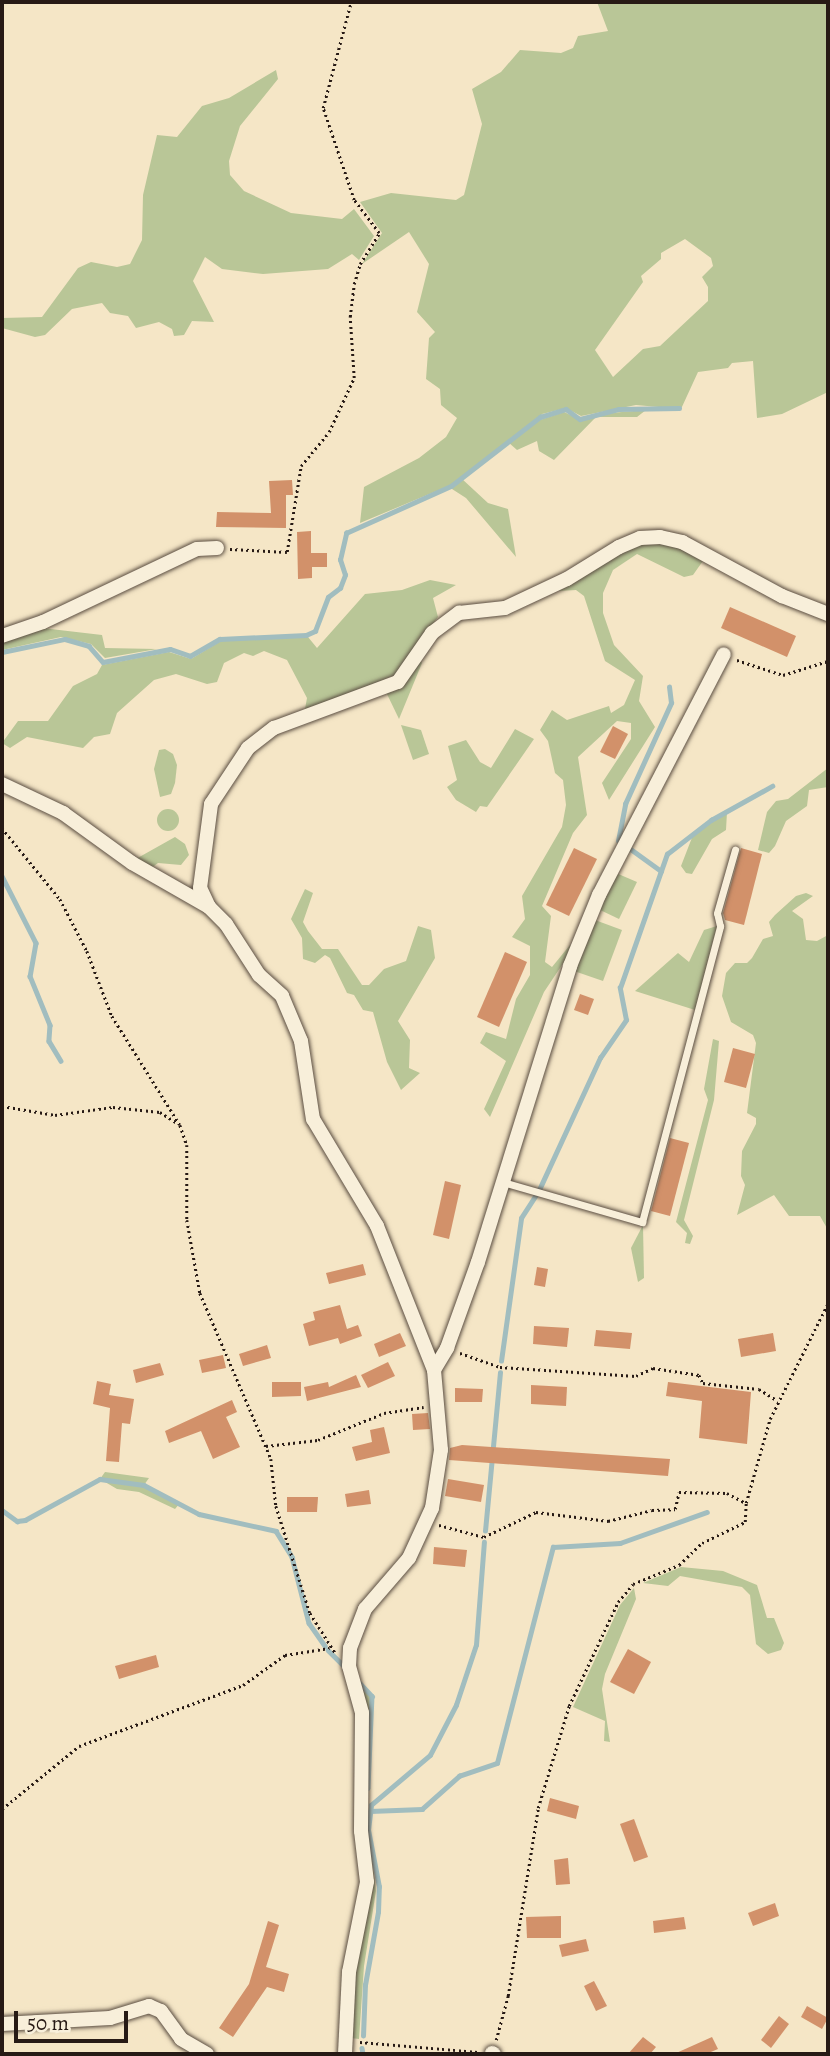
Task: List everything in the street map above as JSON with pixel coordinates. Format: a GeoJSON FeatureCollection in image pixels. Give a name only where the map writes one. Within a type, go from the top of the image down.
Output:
{"type":"FeatureCollection","features":[{"type":"Feature","properties":{"kind":"street"},"geometry":{"type":"LineString","coordinates":[[209,907],[200,888],[211,804],[248,748],[274,728],[398,682],[432,632],[459,613],[505,608],[567,579],[619,547],[640,538],[660,537],[682,542],[782,596],[828,614]]}},
{"type":"Feature","properties":{"kind":"street"},"geometry":{"type":"LineString","coordinates":[[2,636],[43,622],[197,549],[217,548]]}},
{"type":"Feature","properties":{"kind":"street"},"geometry":{"type":"LineString","coordinates":[[434,1370],[447,1348],[503,1182],[570,966],[599,895],[724,654]]}},
{"type":"Feature","properties":{"kind":"street"},"geometry":{"type":"LineString","coordinates":[[2,784],[63,813],[132,863],[209,907],[226,924],[249,963],[282,996],[292,1014],[304,1059],[313,1119],[377,1226],[434,1370],[440,1474],[426,1522],[410,1558],[365,1609],[355,1628],[349,1665],[362,1713],[361,1831],[367,1882],[349,1972],[345,2048]]}},
{"type":"Feature","properties":{"kind":"street"},"geometry":{"type":"LineString","coordinates":[[2,2024],[110,2018],[149,2006],[162,2011],[181,2039],[206,2054]]}},
{"type":"Feature","properties":{"kind":"lane"},"geometry":{"type":"LineString","coordinates":[[503,1182],[642,1222],[720,926],[717,914],[735,850]]}},
{"type":"Feature","properties":{"kind":"path"},"geometry":{"type":"LineString","coordinates":[[217,548],[287,552],[301,466],[329,432],[354,378],[350,317],[354,284],[360,264],[379,233],[354,200],[323,108],[351,2]]}},
{"type":"Feature","properties":{"kind":"path"},"geometry":{"type":"LineString","coordinates":[[724,654],[783,675],[803,673],[828,661]]}},
{"type":"Feature","properties":{"kind":"path"},"geometry":{"type":"LineString","coordinates":[[2,828],[60,899],[87,951],[112,1016],[180,1125],[187,1145],[187,1220],[200,1293],[266,1446],[276,1506],[301,1589],[329,1648],[349,1665]]}},
{"type":"Feature","properties":{"kind":"path"},"geometry":{"type":"LineString","coordinates":[[2,1106],[55,1115],[113,1107],[136,1109],[160,1112],[180,1125]]}},
{"type":"Feature","properties":{"kind":"path"},"geometry":{"type":"LineString","coordinates":[[345,2048],[493,2054],[508,1996],[538,1808],[569,1706],[618,1602],[633,1584],[679,1565],[702,1543],[745,1522],[746,1503],[778,1401],[828,1303]]}},
{"type":"Feature","properties":{"kind":"path"},"geometry":{"type":"LineString","coordinates":[[447,1348],[500,1367],[636,1376],[653,1368],[699,1375],[703,1383],[759,1389],[778,1401]]}},
{"type":"Feature","properties":{"kind":"path"},"geometry":{"type":"LineString","coordinates":[[266,1446],[327,1437],[384,1413],[438,1407]]}},
{"type":"Feature","properties":{"kind":"path"},"geometry":{"type":"LineString","coordinates":[[426,1522],[484,1536],[537,1512],[608,1521],[652,1510],[675,1509],[679,1492],[727,1493],[746,1503]]}},
{"type":"Feature","properties":{"kind":"path"},"geometry":{"type":"LineString","coordinates":[[2,1809],[79,1746],[243,1685],[285,1655],[329,1648]]}},
{"type":"Feature","properties":{"kind":"green space"},"geometry":{"type":"Polygon","coordinates":[[[597,2],[828,2],[828,392],[782,414],[757,418],[753,361],[732,363],[728,368],[698,372],[681,409],[636,405],[581,416],[566,408],[542,414],[451,485],[360,523],[364,487],[419,458],[446,437],[457,418],[441,405],[440,389],[426,379],[429,338],[435,332],[417,312],[429,264],[409,232],[362,264],[382,233],[360,202],[391,193],[456,200],[464,195],[482,124],[472,89],[501,72],[520,50],[561,53],[573,48],[578,36],[608,31],[597,2]],[[685,239],[661,253],[661,259],[641,276],[643,282],[595,350],[613,377],[643,349],[660,346],[708,301],[708,287],[702,277],[713,266],[711,258],[685,239]]]}},
{"type":"Feature","properties":{"kind":"green space"},"geometry":{"type":"Polygon","coordinates":[[[276,70],[278,79],[240,126],[229,161],[230,175],[244,191],[291,213],[342,219],[354,209],[374,236],[359,260],[352,254],[328,269],[263,274],[222,269],[205,257],[193,281],[214,322],[192,321],[184,335],[174,336],[172,329],[159,322],[136,328],[128,316],[110,313],[102,303],[72,309],[45,335],[35,337],[2,328],[2,318],[42,317],[78,268],[91,262],[117,267],[130,264],[142,240],[143,195],[157,135],[177,137],[202,106],[229,98],[276,70]]]}},
{"type":"Feature","properties":{"kind":"green space"},"geometry":{"type":"Polygon","coordinates":[[[646,410],[637,417],[596,417],[554,460],[539,451],[537,441],[517,450],[508,442],[537,421],[564,412],[581,420],[598,414],[646,410]]]}},
{"type":"Feature","properties":{"kind":"green space"},"geometry":{"type":"Polygon","coordinates":[[[461,478],[488,503],[508,509],[516,557],[466,498],[452,489],[461,478]]]}},
{"type":"Feature","properties":{"kind":"green space"},"geometry":{"type":"Polygon","coordinates":[[[669,544],[705,558],[693,575],[684,577],[637,554],[613,570],[603,593],[603,613],[614,645],[643,676],[639,701],[655,727],[609,800],[602,783],[631,739],[631,723],[617,721],[578,757],[587,815],[573,833],[542,906],[551,916],[545,962],[552,967],[570,945],[574,947],[544,992],[490,1117],[484,1109],[506,1061],[480,1043],[486,1032],[506,1039],[516,999],[530,975],[530,946],[512,937],[525,919],[522,896],[562,827],[566,805],[563,780],[555,773],[548,741],[540,730],[552,710],[567,720],[609,706],[611,713],[624,705],[635,680],[605,661],[584,596],[576,590],[558,591],[634,545],[669,544]]]}},
{"type":"Feature","properties":{"kind":"green space"},"geometry":{"type":"Polygon","coordinates":[[[430,580],[456,585],[433,598],[438,617],[395,675],[351,694],[305,709],[307,698],[287,660],[264,651],[253,656],[244,653],[224,663],[217,682],[207,684],[176,674],[154,680],[117,713],[110,734],[94,737],[83,748],[27,737],[10,748],[2,743],[18,721],[48,721],[73,686],[97,674],[102,665],[169,652],[191,659],[221,641],[308,637],[317,648],[365,594],[402,590],[430,580]]]}},
{"type":"Feature","properties":{"kind":"green space"},"geometry":{"type":"Polygon","coordinates":[[[42,628],[102,635],[105,648],[157,649],[105,658],[91,644],[61,637],[2,650],[2,642],[42,628]]]}},
{"type":"Feature","properties":{"kind":"green space"},"geometry":{"type":"Polygon","coordinates":[[[419,658],[422,663],[399,719],[386,692],[419,658]]]}},
{"type":"Feature","properties":{"kind":"green space"},"geometry":{"type":"Polygon","coordinates":[[[401,725],[421,730],[429,754],[413,760],[401,725]]]}},
{"type":"Feature","properties":{"kind":"green space"},"geometry":{"type":"Polygon","coordinates":[[[515,729],[534,739],[487,807],[480,806],[476,812],[456,800],[447,787],[457,780],[448,746],[466,740],[480,762],[491,768],[515,729]]]}},
{"type":"Feature","properties":{"kind":"green space"},"geometry":{"type":"Polygon","coordinates":[[[165,749],[173,754],[177,765],[171,794],[160,797],[154,769],[159,750],[165,749]]]}},
{"type":"Feature","properties":{"kind":"green space"},"geometry":{"type":"Polygon","coordinates":[[[828,768],[828,787],[809,790],[807,806],[786,821],[775,846],[769,853],[758,850],[767,812],[776,801],[788,799],[828,768]]]}},
{"type":"Feature","properties":{"kind":"green space"},"geometry":{"type":"Polygon","coordinates":[[[168,809],[178,816],[179,820],[172,830],[168,831],[158,824],[157,820],[164,810],[168,809]]]}},
{"type":"Feature","properties":{"kind":"green space"},"geometry":{"type":"Polygon","coordinates":[[[727,812],[726,830],[712,839],[692,874],[686,873],[681,866],[693,835],[727,812]]]}},
{"type":"Feature","properties":{"kind":"green space"},"geometry":{"type":"Polygon","coordinates":[[[175,837],[185,844],[189,855],[181,865],[158,863],[150,869],[134,860],[175,837]]]}},
{"type":"Feature","properties":{"kind":"green space"},"geometry":{"type":"Polygon","coordinates":[[[616,873],[637,882],[619,919],[598,909],[616,873]]]}},
{"type":"Feature","properties":{"kind":"green space"},"geometry":{"type":"Polygon","coordinates":[[[305,889],[313,893],[303,922],[308,931],[322,949],[338,949],[362,985],[369,985],[384,969],[406,961],[418,926],[431,930],[435,958],[398,1021],[410,1040],[409,1068],[420,1073],[401,1090],[387,1062],[373,1012],[363,1010],[354,995],[347,993],[330,958],[325,955],[315,963],[303,959],[302,938],[291,919],[305,889]]]}},
{"type":"Feature","properties":{"kind":"green space"},"geometry":{"type":"Polygon","coordinates":[[[806,893],[813,896],[792,911],[803,919],[806,940],[817,941],[828,935],[828,1230],[820,1216],[789,1216],[774,1195],[737,1215],[745,1185],[741,1176],[742,1151],[756,1124],[756,1118],[747,1113],[756,1043],[753,1035],[731,1022],[722,996],[726,973],[735,963],[747,963],[752,958],[763,939],[773,936],[769,922],[796,896],[806,893]]]}},
{"type":"Feature","properties":{"kind":"green space"},"geometry":{"type":"Polygon","coordinates":[[[595,920],[622,930],[603,981],[574,971],[595,920]]]}},
{"type":"Feature","properties":{"kind":"green space"},"geometry":{"type":"Polygon","coordinates":[[[717,926],[695,1010],[635,991],[678,953],[689,962],[704,930],[717,926]]]}},
{"type":"Feature","properties":{"kind":"green space"},"geometry":{"type":"Polygon","coordinates":[[[713,1039],[719,1041],[714,1100],[684,1220],[693,1236],[690,1244],[685,1243],[687,1233],[676,1222],[708,1100],[704,1089],[713,1039]]]}},
{"type":"Feature","properties":{"kind":"green space"},"geometry":{"type":"Polygon","coordinates":[[[643,1225],[644,1278],[638,1282],[631,1248],[643,1225]]]}},
{"type":"Feature","properties":{"kind":"green space"},"geometry":{"type":"Polygon","coordinates":[[[105,1472],[149,1478],[144,1485],[180,1503],[175,1509],[139,1492],[117,1489],[100,1479],[105,1472]]]}},
{"type":"Feature","properties":{"kind":"green space"},"geometry":{"type":"Polygon","coordinates":[[[681,1567],[723,1571],[757,1585],[767,1618],[774,1618],[784,1643],[781,1650],[768,1654],[756,1644],[750,1595],[742,1587],[680,1576],[668,1586],[643,1583],[681,1567]]]}},
{"type":"Feature","properties":{"kind":"green space"},"geometry":{"type":"Polygon","coordinates":[[[634,1588],[636,1599],[605,1674],[602,1689],[610,1742],[604,1741],[605,1721],[573,1707],[620,1605],[634,1588]]]}},
{"type":"Feature","properties":{"kind":"green space"},"geometry":{"type":"Polygon","coordinates":[[[357,1683],[370,1697],[364,1801],[364,1712],[357,1683]]]}},
{"type":"Feature","properties":{"kind":"green space"},"geometry":{"type":"Polygon","coordinates":[[[364,1801],[376,1891],[364,1966],[359,2039],[351,2038],[351,1993],[371,1896],[364,1801]]]}},
{"type":"Feature","properties":{"kind":"building"},"geometry":{"type":"Polygon","coordinates":[[[292,480],[293,495],[286,495],[286,528],[216,527],[217,512],[271,513],[269,481],[292,480]]]}},
{"type":"Feature","properties":{"kind":"building"},"geometry":{"type":"Polygon","coordinates":[[[311,531],[311,553],[327,553],[327,567],[312,567],[312,578],[298,579],[297,532],[311,531]]]}},
{"type":"Feature","properties":{"kind":"building"},"geometry":{"type":"Polygon","coordinates":[[[730,607],[796,636],[787,657],[721,628],[730,607]]]}},
{"type":"Feature","properties":{"kind":"building"},"geometry":{"type":"Polygon","coordinates":[[[613,726],[628,734],[615,759],[600,752],[613,726]]]}},
{"type":"Feature","properties":{"kind":"building"},"geometry":{"type":"Polygon","coordinates":[[[574,848],[597,859],[569,916],[546,905],[574,848]]]}},
{"type":"Feature","properties":{"kind":"building"},"geometry":{"type":"Polygon","coordinates":[[[741,848],[762,854],[744,925],[725,920],[723,913],[741,848]]]}},
{"type":"Feature","properties":{"kind":"building"},"geometry":{"type":"Polygon","coordinates":[[[505,952],[527,962],[499,1027],[477,1017],[505,952]]]}},
{"type":"Feature","properties":{"kind":"building"},"geometry":{"type":"Polygon","coordinates":[[[580,994],[594,999],[588,1015],[574,1010],[580,994]]]}},
{"type":"Feature","properties":{"kind":"building"},"geometry":{"type":"Polygon","coordinates":[[[733,1048],[755,1054],[746,1088],[724,1082],[733,1048]]]}},
{"type":"Feature","properties":{"kind":"building"},"geometry":{"type":"Polygon","coordinates":[[[670,1138],[689,1143],[670,1216],[651,1211],[670,1138]]]}},
{"type":"Feature","properties":{"kind":"building"},"geometry":{"type":"Polygon","coordinates":[[[445,1181],[461,1185],[449,1239],[433,1235],[445,1181]]]}},
{"type":"Feature","properties":{"kind":"building"},"geometry":{"type":"Polygon","coordinates":[[[363,1264],[366,1275],[329,1284],[326,1273],[363,1264]]]}},
{"type":"Feature","properties":{"kind":"building"},"geometry":{"type":"Polygon","coordinates":[[[537,1267],[548,1269],[545,1287],[534,1285],[537,1267]]]}},
{"type":"Feature","properties":{"kind":"building"},"geometry":{"type":"Polygon","coordinates":[[[340,1305],[347,1329],[358,1325],[362,1336],[340,1344],[338,1338],[309,1346],[303,1324],[315,1320],[313,1312],[340,1305]]]}},
{"type":"Feature","properties":{"kind":"building"},"geometry":{"type":"Polygon","coordinates":[[[534,1326],[569,1328],[567,1347],[533,1344],[534,1326]]]}},
{"type":"Feature","properties":{"kind":"building"},"geometry":{"type":"Polygon","coordinates":[[[596,1330],[632,1333],[630,1349],[594,1346],[596,1330]]]}},
{"type":"Feature","properties":{"kind":"building"},"geometry":{"type":"Polygon","coordinates":[[[400,1333],[406,1346],[379,1357],[374,1344],[400,1333]]]}},
{"type":"Feature","properties":{"kind":"building"},"geometry":{"type":"Polygon","coordinates":[[[773,1333],[776,1351],[741,1357],[738,1339],[773,1333]]]}},
{"type":"Feature","properties":{"kind":"building"},"geometry":{"type":"Polygon","coordinates":[[[267,1345],[271,1358],[243,1366],[239,1354],[267,1345]]]}},
{"type":"Feature","properties":{"kind":"building"},"geometry":{"type":"Polygon","coordinates":[[[223,1355],[226,1368],[202,1373],[199,1360],[223,1355]]]}},
{"type":"Feature","properties":{"kind":"building"},"geometry":{"type":"Polygon","coordinates":[[[388,1362],[395,1376],[368,1388],[361,1375],[388,1362]]]}},
{"type":"Feature","properties":{"kind":"building"},"geometry":{"type":"Polygon","coordinates":[[[160,1363],[164,1375],[136,1383],[133,1370],[160,1363]]]}},
{"type":"Feature","properties":{"kind":"building"},"geometry":{"type":"Polygon","coordinates":[[[356,1375],[361,1387],[307,1401],[304,1387],[328,1382],[329,1387],[356,1375]]]}},
{"type":"Feature","properties":{"kind":"building"},"geometry":{"type":"Polygon","coordinates":[[[97,1381],[111,1384],[109,1395],[134,1399],[130,1424],[122,1423],[119,1462],[106,1461],[110,1408],[93,1404],[97,1381]]]}},
{"type":"Feature","properties":{"kind":"building"},"geometry":{"type":"Polygon","coordinates":[[[272,1382],[301,1382],[301,1396],[272,1397],[272,1382]]]}},
{"type":"Feature","properties":{"kind":"building"},"geometry":{"type":"Polygon","coordinates":[[[668,1382],[751,1392],[747,1444],[699,1438],[702,1401],[666,1396],[668,1382]]]}},
{"type":"Feature","properties":{"kind":"building"},"geometry":{"type":"Polygon","coordinates":[[[531,1385],[567,1387],[566,1406],[531,1404],[531,1385]]]}},
{"type":"Feature","properties":{"kind":"building"},"geometry":{"type":"Polygon","coordinates":[[[455,1388],[483,1389],[482,1402],[455,1402],[455,1388]]]}},
{"type":"Feature","properties":{"kind":"building"},"geometry":{"type":"Polygon","coordinates":[[[232,1400],[237,1412],[226,1417],[240,1447],[213,1459],[201,1431],[169,1443],[165,1431],[232,1400]]]}},
{"type":"Feature","properties":{"kind":"building"},"geometry":{"type":"Polygon","coordinates":[[[428,1413],[430,1429],[413,1430],[412,1414],[428,1413]]]}},
{"type":"Feature","properties":{"kind":"building"},"geometry":{"type":"Polygon","coordinates":[[[384,1427],[390,1453],[356,1461],[352,1447],[372,1442],[370,1430],[384,1427]]]}},
{"type":"Feature","properties":{"kind":"building"},"geometry":{"type":"Polygon","coordinates":[[[462,1445],[670,1459],[668,1476],[449,1460],[450,1448],[462,1445]]]}},
{"type":"Feature","properties":{"kind":"building"},"geometry":{"type":"Polygon","coordinates":[[[448,1479],[484,1485],[481,1502],[445,1496],[448,1479]]]}},
{"type":"Feature","properties":{"kind":"building"},"geometry":{"type":"Polygon","coordinates":[[[369,1490],[371,1504],[347,1507],[345,1494],[369,1490]]]}},
{"type":"Feature","properties":{"kind":"building"},"geometry":{"type":"Polygon","coordinates":[[[287,1497],[318,1497],[317,1512],[287,1512],[287,1497]]]}},
{"type":"Feature","properties":{"kind":"building"},"geometry":{"type":"Polygon","coordinates":[[[434,1547],[467,1550],[465,1567],[433,1564],[434,1547]]]}},
{"type":"Feature","properties":{"kind":"building"},"geometry":{"type":"Polygon","coordinates":[[[628,1649],[651,1662],[634,1694],[610,1682],[628,1649]]]}},
{"type":"Feature","properties":{"kind":"building"},"geometry":{"type":"Polygon","coordinates":[[[156,1655],[159,1667],[119,1679],[115,1666],[156,1655]]]}},
{"type":"Feature","properties":{"kind":"building"},"geometry":{"type":"Polygon","coordinates":[[[550,1798],[579,1806],[576,1819],[547,1811],[550,1798]]]}},
{"type":"Feature","properties":{"kind":"building"},"geometry":{"type":"Polygon","coordinates":[[[634,1819],[648,1857],[634,1862],[620,1824],[634,1819]]]}},
{"type":"Feature","properties":{"kind":"building"},"geometry":{"type":"Polygon","coordinates":[[[568,1858],[570,1884],[556,1885],[554,1860],[568,1858]]]}},
{"type":"Feature","properties":{"kind":"building"},"geometry":{"type":"Polygon","coordinates":[[[775,1903],[779,1916],[753,1926],[748,1913],[775,1903]]]}},
{"type":"Feature","properties":{"kind":"building"},"geometry":{"type":"Polygon","coordinates":[[[561,1916],[561,1938],[527,1938],[526,1917],[561,1916]]]}},
{"type":"Feature","properties":{"kind":"building"},"geometry":{"type":"Polygon","coordinates":[[[684,1917],[686,1929],[654,1933],[653,1921],[684,1917]]]}},
{"type":"Feature","properties":{"kind":"building"},"geometry":{"type":"Polygon","coordinates":[[[268,1921],[279,1925],[266,1967],[289,1974],[284,1992],[267,1987],[233,2037],[219,2028],[249,1984],[268,1921]]]}},
{"type":"Feature","properties":{"kind":"building"},"geometry":{"type":"Polygon","coordinates":[[[586,1939],[589,1951],[562,1957],[559,1945],[586,1939]]]}},
{"type":"Feature","properties":{"kind":"building"},"geometry":{"type":"Polygon","coordinates":[[[594,1981],[607,2006],[596,2011],[584,1986],[594,1981]]]}},
{"type":"Feature","properties":{"kind":"building"},"geometry":{"type":"Polygon","coordinates":[[[807,2006],[828,2018],[822,2029],[801,2017],[807,2006]]]}},
{"type":"Feature","properties":{"kind":"building"},"geometry":{"type":"Polygon","coordinates":[[[779,2016],[789,2024],[771,2048],[761,2040],[779,2016]]]}},
{"type":"Feature","properties":{"kind":"building"},"geometry":{"type":"Polygon","coordinates":[[[643,2037],[656,2047],[650,2054],[628,2054],[643,2037]]]}},
{"type":"Feature","properties":{"kind":"building"},"geometry":{"type":"Polygon","coordinates":[[[712,2037],[718,2049],[706,2054],[674,2054],[712,2037]]]}},
{"type":"Feature","properties":{"kind":"waterway"},"geometry":{"type":"LineString","coordinates":[[2,652],[65,639],[89,646],[103,662],[170,649],[190,656],[220,639],[306,635],[315,631],[328,597],[340,588],[345,575],[340,560],[346,533],[451,486],[540,417],[566,409],[580,419],[619,409],[679,408]]}},
{"type":"Feature","properties":{"kind":"waterway"},"geometry":{"type":"LineString","coordinates":[[618,841],[625,804],[671,703],[669,687]]}},
{"type":"Feature","properties":{"kind":"waterway"},"geometry":{"type":"LineString","coordinates":[[501,1361],[521,1218],[538,1192],[600,1058],[626,1020],[620,988],[667,854],[711,820],[772,786]]}},
{"type":"Feature","properties":{"kind":"waterway"},"geometry":{"type":"LineString","coordinates":[[628,847],[661,871]]}},
{"type":"Feature","properties":{"kind":"waterway"},"geometry":{"type":"LineString","coordinates":[[2,876],[36,943],[30,976],[50,1025],[49,1041],[61,1061]]}},
{"type":"Feature","properties":{"kind":"waterway"},"geometry":{"type":"LineString","coordinates":[[485,1531],[500,1373]]}},
{"type":"Feature","properties":{"kind":"waterway"},"geometry":{"type":"LineString","coordinates":[[2,1510],[17,1521],[25,1520],[100,1479],[144,1485],[199,1514],[276,1531],[292,1557],[309,1623],[325,1646]]}},
{"type":"Feature","properties":{"kind":"waterway"},"geometry":{"type":"LineString","coordinates":[[370,1811],[422,1809],[459,1776],[497,1763],[553,1547],[620,1543],[707,1512]]}},
{"type":"Feature","properties":{"kind":"waterway"},"geometry":{"type":"LineString","coordinates":[[363,2036],[365,1985],[378,1912],[379,1887],[368,1830],[371,1805],[430,1755],[456,1705],[476,1645],[484,1542]]}},
{"type":"Feature","properties":{"kind":"waterway"},"geometry":{"type":"LineString","coordinates":[[328,1650],[344,1666]]}},
{"type":"Feature","properties":{"kind":"waterway"},"geometry":{"type":"LineString","coordinates":[[358,1681],[372,1696],[368,1788]]}},
{"type":"Feature","properties":{"kind":"waterway"},"geometry":{"type":"LineString","coordinates":[[362,2048],[363,2054]]}}]}
